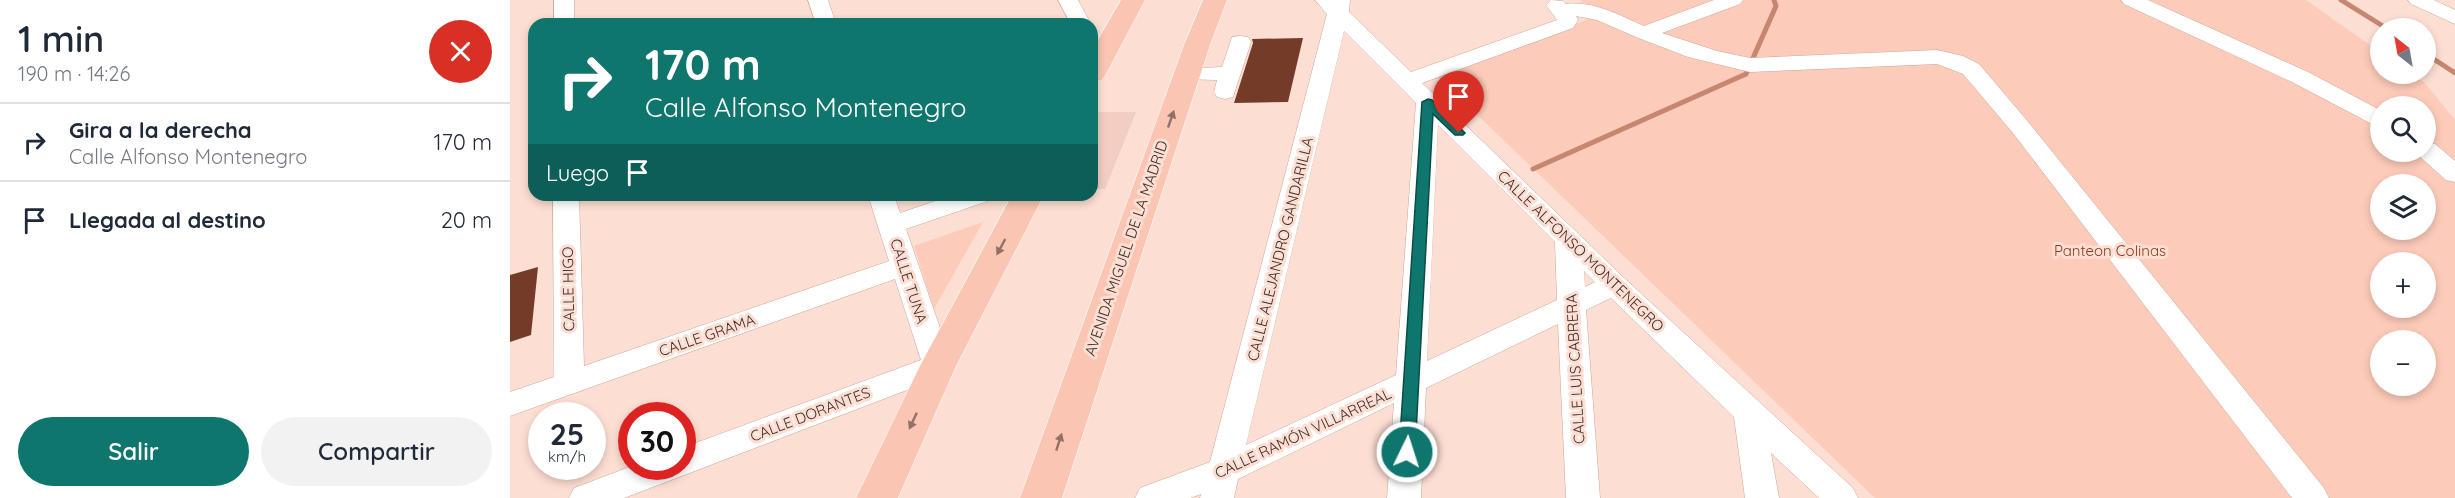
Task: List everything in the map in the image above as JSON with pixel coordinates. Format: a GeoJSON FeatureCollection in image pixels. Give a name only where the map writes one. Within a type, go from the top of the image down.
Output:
{"type":"FeatureCollection","features":[{"type":"Feature","properties":{"kind":"main road"},"geometry":{"type":"LineString","coordinates":[[1098,54],[1133,0]]}},
{"type":"Feature","properties":{"kind":"main road","name":"AVENIDA MIGUEL DE LA MADRID"},"geometry":{"type":"LineString","coordinates":[[1041,498],[1186,74],[1215,0]]}},
{"type":"Feature","properties":{"kind":"main road"},"geometry":{"type":"LineString","coordinates":[[877,498],[938,366],[1025,201]]}},
{"type":"Feature","properties":{"kind":"street"},"geometry":{"type":"LineString","coordinates":[[564,0],[564,18]]}},
{"type":"Feature","properties":{"kind":"street"},"geometry":{"type":"LineString","coordinates":[[818,0],[824,18]]}},
{"type":"Feature","properties":{"kind":"street"},"geometry":{"type":"LineString","coordinates":[[1068,0],[1078,18]]}},
{"type":"Feature","properties":{"kind":"street"},"geometry":{"type":"LineString","coordinates":[[1643,33],[1733,0]]}},
{"type":"Feature","properties":{"kind":"street"},"geometry":{"type":"LineString","coordinates":[[2131,0],[2300,77],[2370,114]]}},
{"type":"Feature","properties":{"kind":"street"},"geometry":{"type":"LineString","coordinates":[[2418,0],[2455,18]]}},
{"type":"Feature","properties":{"kind":"street","name":"CALLE ALFONSO MONTENEGRO"},"geometry":{"type":"LineString","coordinates":[[1335,5],[1405,81],[1614,285],[1841,498]]}},
{"type":"Feature","properties":{"kind":"street","name":"CALLE ALEJANDRO GANDARILLA"},"geometry":{"type":"LineString","coordinates":[[1220,485],[1280,253],[1335,5]]}},
{"type":"Feature","properties":{"kind":"street"},"geometry":{"type":"LineString","coordinates":[[1556,5],[1603,14],[1643,33],[1721,60],[1750,65],[1937,57],[1955,61],[1971,69],[2021,128],[2312,498]]}},
{"type":"Feature","properties":{"kind":"street"},"geometry":{"type":"LineString","coordinates":[[1405,81],[1566,24],[1568,20],[1556,5]]}},
{"type":"Feature","properties":{"kind":"street"},"geometry":{"type":"LineString","coordinates":[[1186,74],[1228,82],[1240,42]]}},
{"type":"Feature","properties":{"kind":"street"},"geometry":{"type":"LineString","coordinates":[[1404,498],[1428,102]]}},
{"type":"Feature","properties":{"kind":"street"},"geometry":{"type":"LineString","coordinates":[[2436,158],[2455,174]]}},
{"type":"Feature","properties":{"kind":"street","name":"CALLE HIGO"},"geometry":{"type":"LineString","coordinates":[[566,201],[569,383]]}},
{"type":"Feature","properties":{"kind":"street","name":"CALLE TUNA"},"geometry":{"type":"LineString","coordinates":[[883,201],[938,366]]}},
{"type":"Feature","properties":{"kind":"street"},"geometry":{"type":"LineString","coordinates":[[891,225],[961,201]]}},
{"type":"Feature","properties":{"kind":"street","name":"CALLE LUIS CABRERA"},"geometry":{"type":"LineString","coordinates":[[1568,240],[1583,498]]}},
{"type":"Feature","properties":{"kind":"street","name":"CALLE GRAMA"},"geometry":{"type":"LineString","coordinates":[[510,404],[904,266]]}},
{"type":"Feature","properties":{"kind":"street","name":"CALLE RAMÓN VILLARREAL"},"geometry":{"type":"LineString","coordinates":[[1152,498],[1220,485],[1411,383],[1614,285]]}},
{"type":"Feature","properties":{"kind":"street","name":"CALLE DORANTES"},"geometry":{"type":"LineString","coordinates":[[696,457],[938,366]]}},
{"type":"Feature","properties":{"kind":"street"},"geometry":{"type":"LineString","coordinates":[[1749,412],[1762,498]]}},
{"type":"Feature","properties":{"kind":"street"},"geometry":{"type":"LineString","coordinates":[[586,498],[633,480]]}},
{"type":"Feature","properties":{"kind":"shaded area"},"geometry":{"type":"Polygon","coordinates":[[[1098,112],[1136,112],[1105,189],[1098,189],[1098,112]]]}},
{"type":"Feature","properties":{"kind":"green space","name":"Panteon Colinas"},"geometry":{"type":"Polygon","coordinates":[[[1580,0],[2306,0],[2370,45],[2370,84],[2426,84],[2436,96],[2370,96],[2370,162],[2436,162],[2436,97],[2455,120],[2455,498],[1875,498],[1437,76],[1597,16],[1580,0]]]}},
{"type":"Feature","properties":{"kind":"green space"},"geometry":{"type":"Polygon","coordinates":[[[983,222],[934,309],[914,246],[983,222]]]}},
{"type":"Feature","properties":{"kind":"building"},"geometry":{"type":"Polygon","coordinates":[[[1303,38],[1288,102],[1234,103],[1253,43],[1252,39],[1303,38]]]}},
{"type":"Feature","properties":{"kind":"building"},"geometry":{"type":"Polygon","coordinates":[[[538,267],[531,335],[510,342],[510,275],[538,267]]]}},
{"type":"Feature","properties":{"kind":"waterway"},"geometry":{"type":"LineString","coordinates":[[1533,169],[1746,74],[1776,6],[1774,0]]}},
{"type":"Feature","properties":{"kind":"waterway"},"geometry":{"type":"LineString","coordinates":[[2341,0],[2370,18]]}},
{"type":"Feature","properties":{"kind":"waterway"},"geometry":{"type":"LineString","coordinates":[[2436,61],[2455,73]]}},
{"type":"Feature","properties":{"kind":"route"},"geometry":{"type":"LineString","coordinates":[[1407,452],[1428,102],[1459,133]]}}]}
